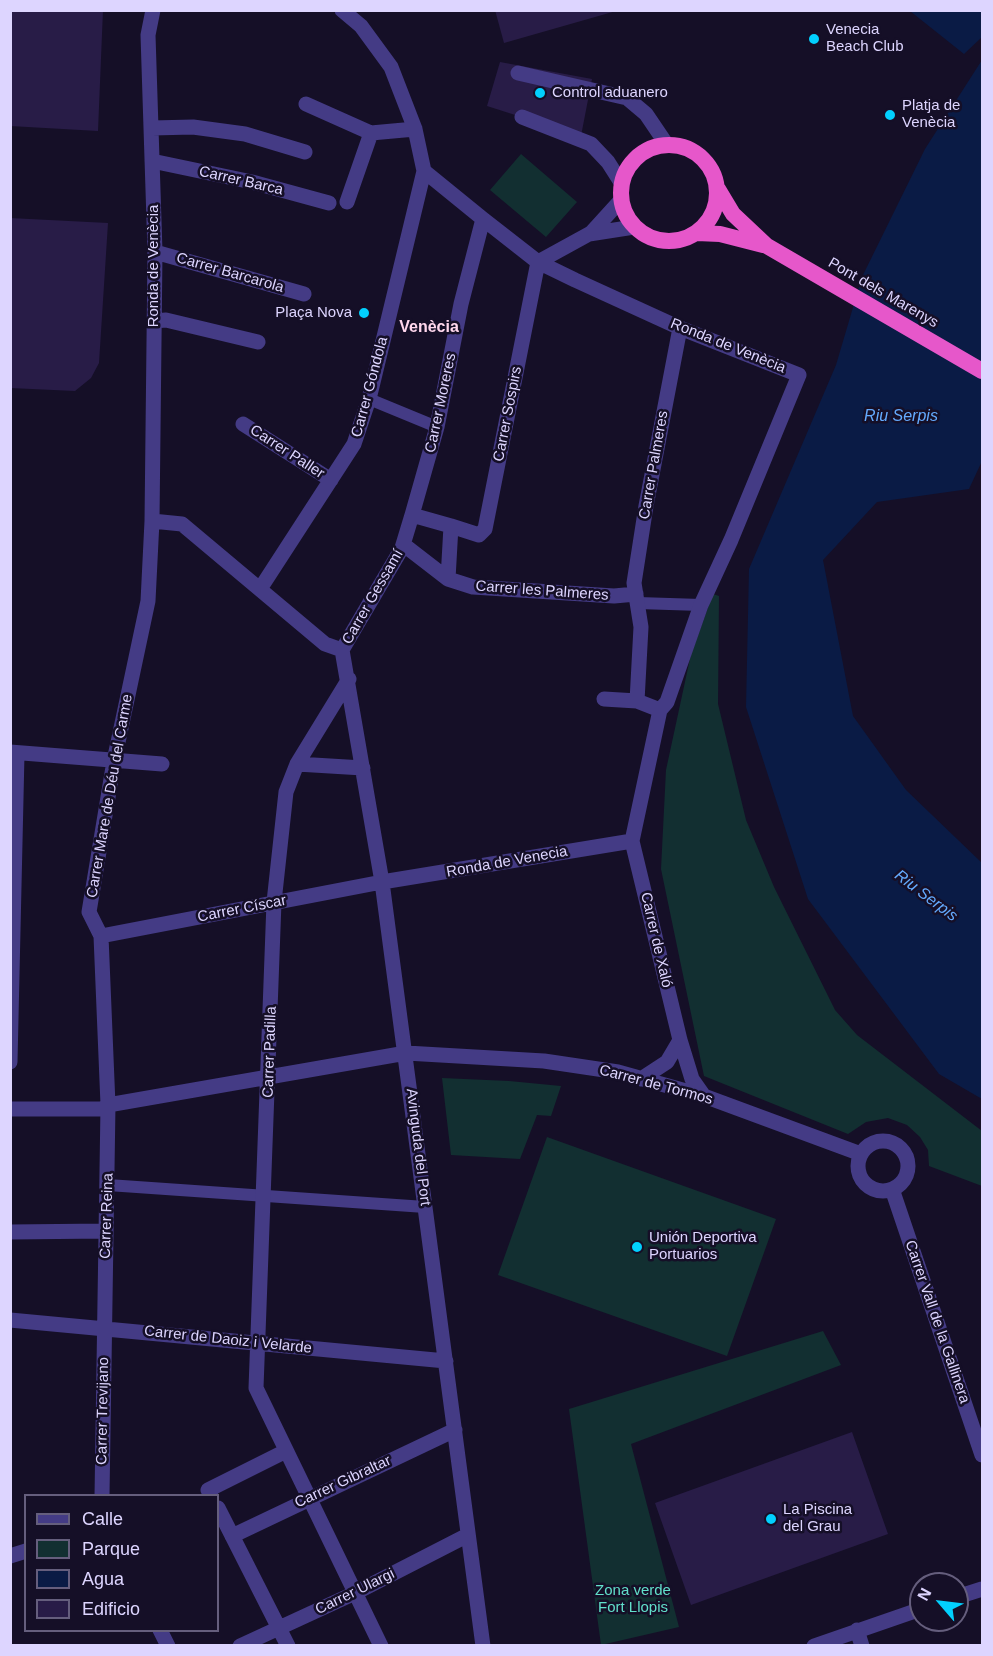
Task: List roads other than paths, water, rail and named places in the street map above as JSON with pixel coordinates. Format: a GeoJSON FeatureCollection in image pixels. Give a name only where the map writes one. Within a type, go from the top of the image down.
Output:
{"type":"FeatureCollection","features":[{"type":"Feature","properties":{"kind":"highway"},"geometry":{"type":"LineString","coordinates":[[667,145],[685,147],[703,158],[715,178],[717,189],[716,206],[709,221],[697,233],[679,241],[659,241],[634,227],[625,214],[621,192],[627,169],[638,156],[652,148],[667,145]]}},
{"type":"Feature","properties":{"kind":"highway"},"geometry":{"type":"LineString","coordinates":[[717,189],[733,214],[767,246]]}},
{"type":"Feature","properties":{"kind":"highway"},"geometry":{"type":"LineString","coordinates":[[697,233],[720,234],[767,246]]}},
{"type":"Feature","properties":{"kind":"highway","name":"Pont dels Marenys"},"geometry":{"type":"LineString","coordinates":[[767,246],[982,371]]}},
{"type":"Feature","properties":{"kind":"street","name":"Ronda de Venècia"},"geometry":{"type":"LineString","coordinates":[[152,521],[155,252],[148,35],[153,10]]}},
{"type":"Feature","properties":{"kind":"street"},"geometry":{"type":"LineString","coordinates":[[342,10],[361,26],[392,67],[415,129],[424,171]]}},
{"type":"Feature","properties":{"kind":"street"},"geometry":{"type":"LineString","coordinates":[[518,73],[627,98],[646,114],[667,145]]}},
{"type":"Feature","properties":{"kind":"street"},"geometry":{"type":"LineString","coordinates":[[306,104],[371,133],[415,129]]}},
{"type":"Feature","properties":{"kind":"street"},"geometry":{"type":"LineString","coordinates":[[522,117],[591,144],[608,162],[621,192],[589,234]]}},
{"type":"Feature","properties":{"kind":"street"},"geometry":{"type":"LineString","coordinates":[[152,128],[193,127],[245,134],[305,152]]}},
{"type":"Feature","properties":{"kind":"street"},"geometry":{"type":"LineString","coordinates":[[347,202],[371,133]]}},
{"type":"Feature","properties":{"kind":"street","name":"Carrer Barca"},"geometry":{"type":"LineString","coordinates":[[152,161],[252,182],[330,202]]}},
{"type":"Feature","properties":{"kind":"street","name":"Ronda de Venècia"},"geometry":{"type":"LineString","coordinates":[[424,171],[538,262],[680,328],[799,375],[731,540],[701,604],[667,702],[660,710],[632,841]]}},
{"type":"Feature","properties":{"kind":"street","name":"Carrer Góndola"},"geometry":{"type":"LineString","coordinates":[[260,589],[354,444],[369,399],[424,171]]}},
{"type":"Feature","properties":{"kind":"street","name":"Carrer Moreres"},"geometry":{"type":"LineString","coordinates":[[404,545],[437,427],[461,304],[483,219]]}},
{"type":"Feature","properties":{"kind":"street"},"geometry":{"type":"LineString","coordinates":[[538,262],[589,234],[634,227]]}},
{"type":"Feature","properties":{"kind":"street","name":"Carrer Barcarola"},"geometry":{"type":"LineString","coordinates":[[155,252],[304,294]]}},
{"type":"Feature","properties":{"kind":"street","name":"Carrer Sospirs"},"geometry":{"type":"LineString","coordinates":[[451,526],[479,534],[485,529],[538,262]]}},
{"type":"Feature","properties":{"kind":"street"},"geometry":{"type":"LineString","coordinates":[[154,321],[166,320],[258,342]]}},
{"type":"Feature","properties":{"kind":"street","name":"Carrer Palmeres"},"geometry":{"type":"LineString","coordinates":[[637,702],[641,627],[634,583],[646,506],[680,328]]}},
{"type":"Feature","properties":{"kind":"street"},"geometry":{"type":"LineString","coordinates":[[369,399],[437,427]]}},
{"type":"Feature","properties":{"kind":"street","name":"Carrer Paller"},"geometry":{"type":"LineString","coordinates":[[243,424],[331,480]]}},
{"type":"Feature","properties":{"kind":"street"},"geometry":{"type":"LineString","coordinates":[[412,515],[451,526],[448,579]]}},
{"type":"Feature","properties":{"kind":"street"},"geometry":{"type":"LineString","coordinates":[[152,521],[182,524],[325,644],[342,650]]}},
{"type":"Feature","properties":{"kind":"street","name":"Carrer Mare de Déu del Carme"},"geometry":{"type":"LineString","coordinates":[[108,1105],[101,936],[89,912],[114,761],[148,601],[152,521]]}},
{"type":"Feature","properties":{"kind":"street"},"geometry":{"type":"LineString","coordinates":[[404,545],[448,579]]}},
{"type":"Feature","properties":{"kind":"street","name":"Carrer Gessamí"},"geometry":{"type":"LineString","coordinates":[[342,650],[404,545]]}},
{"type":"Feature","properties":{"kind":"street","name":"Carrer les Palmeres"},"geometry":{"type":"LineString","coordinates":[[448,579],[472,587],[637,598]]}},
{"type":"Feature","properties":{"kind":"street"},"geometry":{"type":"LineString","coordinates":[[637,598],[701,604]]}},
{"type":"Feature","properties":{"kind":"street","name":"Avinguda del Port"},"geometry":{"type":"LineString","coordinates":[[342,650],[349,679],[382,882],[483,1646]]}},
{"type":"Feature","properties":{"kind":"street","name":"Carrer Padilla"},"geometry":{"type":"LineString","coordinates":[[349,679],[297,764],[286,792],[274,902],[270,1077],[256,1388],[381,1646]]}},
{"type":"Feature","properties":{"kind":"street"},"geometry":{"type":"LineString","coordinates":[[604,699],[637,702],[660,710]]}},
{"type":"Feature","properties":{"kind":"street"},"geometry":{"type":"LineString","coordinates":[[10,1062],[14,753],[162,764]]}},
{"type":"Feature","properties":{"kind":"street"},"geometry":{"type":"LineString","coordinates":[[297,764],[363,768]]}},
{"type":"Feature","properties":{"kind":"street","name":"Ronda de Venecia"},"geometry":{"type":"LineString","coordinates":[[382,882],[632,841]]}},
{"type":"Feature","properties":{"kind":"street","name":"Carrer de Xaló"},"geometry":{"type":"LineString","coordinates":[[632,841],[680,1040],[693,1079],[704,1096]]}},
{"type":"Feature","properties":{"kind":"street","name":"Carrer Císcar"},"geometry":{"type":"LineString","coordinates":[[101,936],[382,882]]}},
{"type":"Feature","properties":{"kind":"street"},"geometry":{"type":"LineString","coordinates":[[641,1079],[667,1062],[680,1040]]}},
{"type":"Feature","properties":{"kind":"street","name":"Carrer de Tormos"},"geometry":{"type":"LineString","coordinates":[[10,1109],[102,1109],[108,1105],[406,1053],[544,1061],[618,1072],[704,1096],[861,1154]]}},
{"type":"Feature","properties":{"kind":"street","name":"Carrer Reina"},"geometry":{"type":"LineString","coordinates":[[104,1328],[108,1105]]}},
{"type":"Feature","properties":{"kind":"street"},"geometry":{"type":"LineString","coordinates":[[889,1141],[902,1149],[907,1156],[908,1172],[904,1179],[892,1189],[880,1191],[865,1182],[859,1172],[861,1154],[873,1143],[889,1141]]}},
{"type":"Feature","properties":{"kind":"street"},"geometry":{"type":"LineString","coordinates":[[108,1185],[425,1207]]}},
{"type":"Feature","properties":{"kind":"street","name":"Carrer Vall de la Gallinera"},"geometry":{"type":"LineString","coordinates":[[892,1189],[982,1455]]}},
{"type":"Feature","properties":{"kind":"street"},"geometry":{"type":"LineString","coordinates":[[10,1232],[105,1231]]}},
{"type":"Feature","properties":{"kind":"street","name":"Carrer de Daoiz i Velarde"},"geometry":{"type":"LineString","coordinates":[[10,1320],[446,1361]]}},
{"type":"Feature","properties":{"kind":"street","name":"Carrer Trevijano"},"geometry":{"type":"LineString","coordinates":[[102,1494],[104,1328]]}},
{"type":"Feature","properties":{"kind":"street","name":"Carrer Gibraltar"},"geometry":{"type":"LineString","coordinates":[[232,1536],[455,1430]]}},
{"type":"Feature","properties":{"kind":"street"},"geometry":{"type":"LineString","coordinates":[[210,1493],[286,1451]]}},
{"type":"Feature","properties":{"kind":"street"},"geometry":{"type":"LineString","coordinates":[[219,1510],[288,1646]]}},
{"type":"Feature","properties":{"kind":"street","name":"Carrer Ulargi"},"geometry":{"type":"LineString","coordinates":[[240,1646],[355,1593],[468,1535]]}},
{"type":"Feature","properties":{"kind":"street"},"geometry":{"type":"LineString","coordinates":[[814,1646],[909,1613]]}},
{"type":"Feature","properties":{"kind":"street"},"geometry":{"type":"LineString","coordinates":[[857,1630],[862,1646]]}},
{"type":"Feature","properties":{"kind":"street"},"geometry":{"type":"LineString","coordinates":[[161,1632],[168,1646]]}},
{"type":"Feature","properties":{"kind":"water"},"geometry":{"type":"Polygon","coordinates":[[[910,11],[982,11],[982,37],[964,54],[910,11]]]}},
{"type":"Feature","properties":{"kind":"water","name":"Riu Serpis"},"geometry":{"type":"Polygon","coordinates":[[[982,60],[982,461],[969,489],[877,502],[823,560],[853,716],[906,790],[982,863],[982,1099],[939,1074],[808,899],[746,707],[749,569],[836,365],[862,277],[925,149],[982,60]]]}},
{"type":"Feature","properties":{"kind":"place","name":"Venecia Beach Club"},"geometry":{"type":"Point","coordinates":[814,39]}},
{"type":"Feature","properties":{"kind":"place","name":"Control aduanero"},"geometry":{"type":"Point","coordinates":[540,93]}},
{"type":"Feature","properties":{"kind":"place","name":"Platja de Venècia"},"geometry":{"type":"Point","coordinates":[890,115]}},
{"type":"Feature","properties":{"kind":"place","name":"Plaça Nova"},"geometry":{"type":"Point","coordinates":[364,313]}},
{"type":"Feature","properties":{"kind":"place","name":"Unión Deportiva Portuarios"},"geometry":{"type":"Point","coordinates":[637,1247]}},
{"type":"Feature","properties":{"kind":"place","name":"La Piscina del Grau"},"geometry":{"type":"Point","coordinates":[771,1519]}},
{"type":"Feature","properties":{"kind":"district","name":"Venècia"},"geometry":{"type":"Point","coordinates":[429,328]}},
{"type":"Feature","properties":{"kind":"park label","name":"Zona verde Fort Llopis"},"geometry":{"type":"Point","coordinates":[633,1600]}}]}
